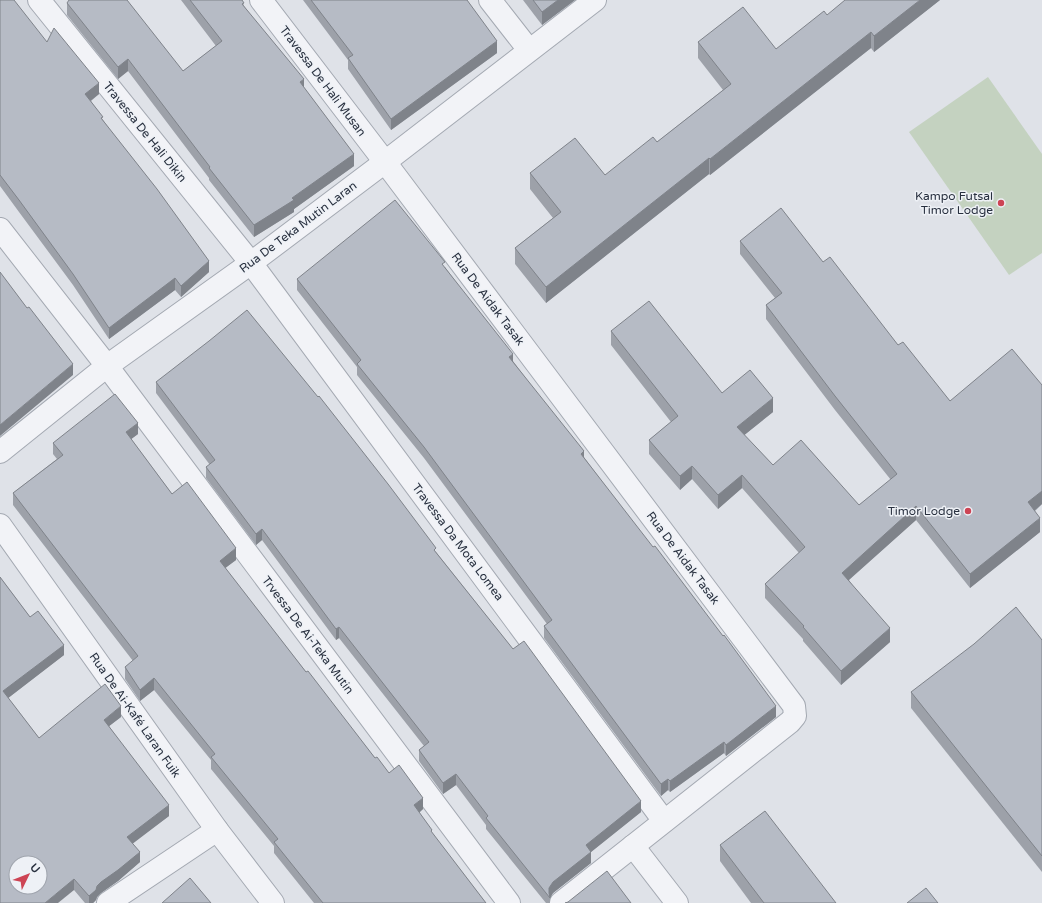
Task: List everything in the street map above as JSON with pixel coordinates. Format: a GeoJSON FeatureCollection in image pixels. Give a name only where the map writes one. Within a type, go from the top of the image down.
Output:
{"type":"FeatureCollection","features":[{"type":"Feature","properties":{"kind":"street","name":"Travessa De Hali Dikin"},"geometry":{"type":"LineString","coordinates":[[39,0],[251,263]]}},
{"type":"Feature","properties":{"kind":"street","name":"Travessa De Hali Musan"},"geometry":{"type":"LineString","coordinates":[[261,0],[385,162]]}},
{"type":"Feature","properties":{"kind":"street"},"geometry":{"type":"LineString","coordinates":[[490,0],[529,50]]}},
{"type":"Feature","properties":{"kind":"street","name":"Rua De Teka Mutin Laran"},"geometry":{"type":"LineString","coordinates":[[0,452],[107,366],[251,263],[595,0]]}},
{"type":"Feature","properties":{"kind":"street","name":"Rua De Aidak Tasak"},"geometry":{"type":"LineString","coordinates":[[385,162],[794,706],[795,716],[790,722],[561,903]]}},
{"type":"Feature","properties":{"kind":"street","name":"Trvessa De Ai-Teka Mutin"},"geometry":{"type":"LineString","coordinates":[[0,229],[107,366],[509,903]]}},
{"type":"Feature","properties":{"kind":"street","name":"Travessa Da Mota Lomea"},"geometry":{"type":"LineString","coordinates":[[251,263],[664,821]]}},
{"type":"Feature","properties":{"kind":"street","name":"Rua De Ai-Kafé Laran Fuik"},"geometry":{"type":"LineString","coordinates":[[0,525],[217,830],[273,903]]}},
{"type":"Feature","properties":{"kind":"street"},"geometry":{"type":"LineString","coordinates":[[108,903],[217,830]]}},
{"type":"Feature","properties":{"kind":"street"},"geometry":{"type":"LineString","coordinates":[[633,846],[676,903]]}},
{"type":"Feature","properties":{"kind":"green space","name":"Kampo Futsal Timor Lodge"},"geometry":{"type":"Polygon","coordinates":[[[988,77],[1042,154],[1042,253],[1009,275],[909,132],[988,77]]]}},
{"type":"Feature","properties":{"kind":"building"},"geometry":{"type":"Polygon","coordinates":[[[0,0],[14,0],[47,42],[54,28],[99,83],[85,94],[103,117],[101,118],[157,189],[209,261],[181,286],[175,278],[109,328],[73,274],[0,175],[0,0]]]}},
{"type":"Feature","properties":{"kind":"building"},"geometry":{"type":"Polygon","coordinates":[[[69,0],[127,0],[183,71],[222,41],[190,0],[242,0],[244,3],[242,4],[304,79],[300,82],[354,154],[292,198],[294,200],[254,225],[209,168],[210,167],[128,59],[118,67],[67,3],[69,0]]]}},
{"type":"Feature","properties":{"kind":"building"},"geometry":{"type":"Polygon","coordinates":[[[311,0],[467,0],[497,41],[391,119],[348,58],[353,55],[311,0]]]}},
{"type":"Feature","properties":{"kind":"building"},"geometry":{"type":"Polygon","coordinates":[[[533,0],[558,0],[542,12],[533,0]]]}},
{"type":"Feature","properties":{"kind":"building"},"geometry":{"type":"Polygon","coordinates":[[[845,0],[920,0],[874,36],[871,32],[546,287],[515,248],[561,212],[530,173],[575,138],[605,175],[653,137],[657,142],[731,84],[698,42],[743,7],[776,49],[824,11],[827,15],[845,0]]]}},
{"type":"Feature","properties":{"kind":"building"},"geometry":{"type":"Polygon","coordinates":[[[395,200],[445,262],[442,264],[513,354],[509,357],[584,451],[581,454],[653,547],[655,546],[723,636],[724,635],[776,706],[726,745],[724,742],[670,781],[668,779],[661,784],[544,626],[552,620],[424,447],[357,364],[361,360],[297,279],[395,200]]]}},
{"type":"Feature","properties":{"kind":"building"},"geometry":{"type":"Polygon","coordinates":[[[781,208],[823,262],[830,257],[898,345],[903,342],[950,401],[1012,349],[1042,385],[1042,491],[1028,502],[1040,518],[970,574],[916,506],[842,573],[890,628],[841,671],[803,627],[804,626],[765,584],[805,547],[742,475],[718,495],[692,466],[680,476],[649,440],[678,416],[611,331],[649,301],[722,393],[750,370],[773,398],[737,427],[773,465],[801,440],[859,505],[897,474],[835,396],[766,305],[782,293],[740,241],[781,208]]]}},
{"type":"Feature","properties":{"kind":"building"},"geometry":{"type":"Polygon","coordinates":[[[0,272],[27,308],[29,307],[73,364],[0,425],[0,272]]]}},
{"type":"Feature","properties":{"kind":"building"},"geometry":{"type":"Polygon","coordinates":[[[247,310],[318,397],[319,396],[436,548],[434,550],[513,649],[524,641],[641,801],[586,845],[591,852],[553,882],[549,888],[550,898],[486,818],[488,816],[456,774],[443,783],[419,750],[429,742],[339,627],[336,629],[262,529],[256,534],[206,467],[215,460],[156,382],[247,310]]]}},
{"type":"Feature","properties":{"kind":"building"},"geometry":{"type":"Polygon","coordinates":[[[115,394],[138,423],[126,432],[172,494],[187,482],[236,548],[220,561],[375,758],[377,757],[389,773],[399,765],[423,798],[414,805],[432,830],[431,831],[486,903],[323,903],[274,842],[278,839],[211,757],[215,754],[154,678],[140,690],[125,667],[138,656],[13,493],[63,455],[53,443],[115,394]]]}},
{"type":"Feature","properties":{"kind":"building"},"geometry":{"type":"Polygon","coordinates":[[[0,577],[30,617],[38,611],[64,645],[3,691],[39,738],[105,684],[121,706],[104,720],[169,805],[127,837],[140,852],[101,882],[97,886],[96,890],[89,896],[74,879],[45,903],[0,903],[0,577]]]}},
{"type":"Feature","properties":{"kind":"building"},"geometry":{"type":"Polygon","coordinates":[[[1016,607],[1042,640],[1042,856],[911,692],[974,644],[1016,607]]]}},
{"type":"Feature","properties":{"kind":"building"},"geometry":{"type":"Polygon","coordinates":[[[765,811],[836,903],[764,903],[720,845],[765,811]]]}},
{"type":"Feature","properties":{"kind":"building"},"geometry":{"type":"Polygon","coordinates":[[[607,871],[631,903],[565,903],[568,902],[607,871]]]}},
{"type":"Feature","properties":{"kind":"building"},"geometry":{"type":"Polygon","coordinates":[[[190,878],[211,903],[162,903],[190,878]]]}},
{"type":"Feature","properties":{"kind":"building"},"geometry":{"type":"Polygon","coordinates":[[[926,888],[938,903],[907,903],[926,888]]]}},
{"type":"Feature","properties":{"kind":"place","name":"Kampo Futsal Timor Lodge"},"geometry":{"type":"Point","coordinates":[1001,203]}},
{"type":"Feature","properties":{"kind":"place","name":"Timor Lodge"},"geometry":{"type":"Point","coordinates":[968,511]}}]}
